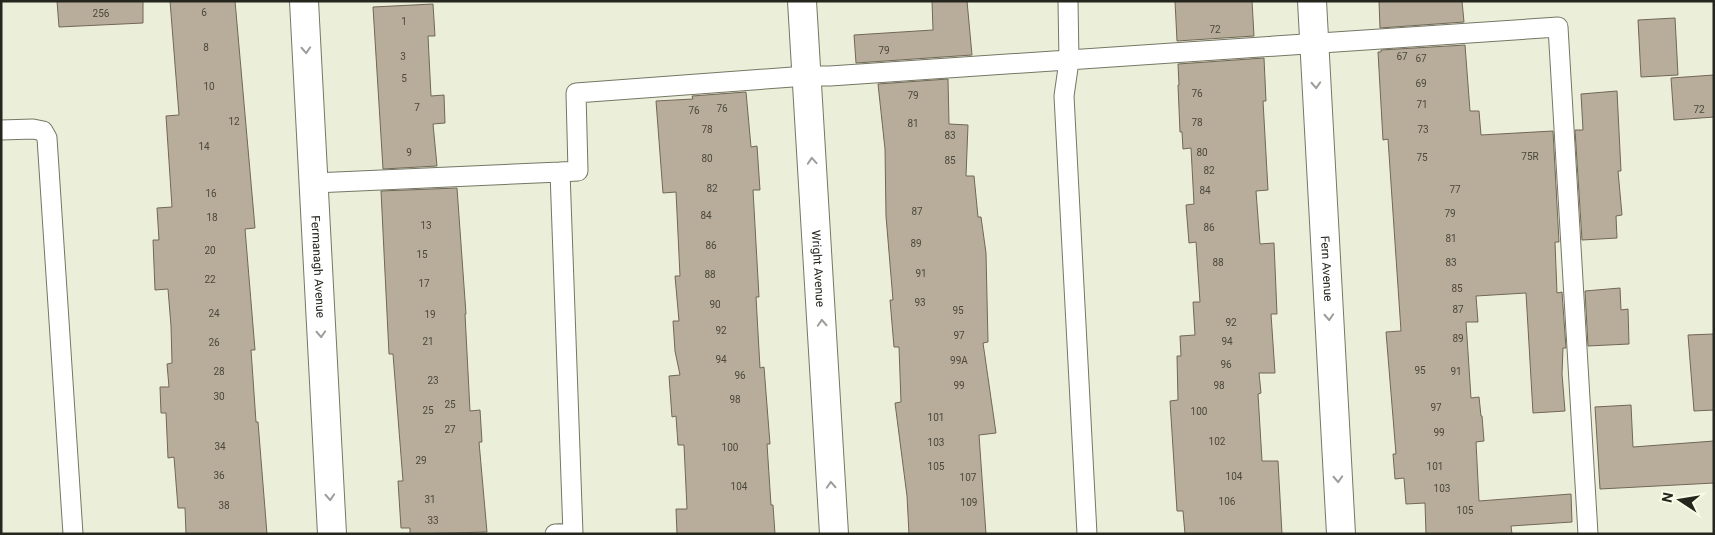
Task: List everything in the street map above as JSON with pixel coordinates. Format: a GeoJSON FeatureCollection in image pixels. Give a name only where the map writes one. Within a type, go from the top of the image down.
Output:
{"type":"FeatureCollection","features":[{"type":"Feature","properties":{"kind":"street","name":"Fermanagh Avenue"},"geometry":{"type":"LineString","coordinates":[[304,1],[332,534]]}},
{"type":"Feature","properties":{"kind":"street","name":"Wright Avenue"},"geometry":{"type":"LineString","coordinates":[[802,1],[816,204],[834,534]]}},
{"type":"Feature","properties":{"kind":"street","name":"Fern Avenue"},"geometry":{"type":"LineString","coordinates":[[1312,1],[1341,534]]}},
{"type":"Feature","properties":{"kind":"lane"},"geometry":{"type":"LineString","coordinates":[[1068,1],[1069,61],[1064,96],[1087,534]]}},
{"type":"Feature","properties":{"kind":"lane"},"geometry":{"type":"LineString","coordinates":[[314,183],[578,171],[576,93],[806,76],[1069,61],[1558,27],[1588,534]]}},
{"type":"Feature","properties":{"kind":"lane"},"geometry":{"type":"LineString","coordinates":[[1,130],[38,130],[43,131],[47,138],[73,534]]}},
{"type":"Feature","properties":{"kind":"lane"},"geometry":{"type":"LineString","coordinates":[[560,172],[567,533]]}},
{"type":"Feature","properties":{"kind":"building"},"geometry":{"type":"Polygon","coordinates":[[[57,1],[143,1],[143,23],[59,27],[57,1]]]}},
{"type":"Feature","properties":{"kind":"building"},"geometry":{"type":"Polygon","coordinates":[[[170,1],[235,1],[255,228],[245,229],[255,350],[251,350],[256,422],[258,422],[267,534],[186,534],[185,508],[178,508],[174,457],[168,458],[166,413],[161,413],[160,387],[169,387],[167,364],[172,363],[171,326],[168,289],[155,290],[153,240],[159,240],[157,208],[172,207],[166,116],[179,115],[170,1]]]}},
{"type":"Feature","properties":{"kind":"building"},"geometry":{"type":"Polygon","coordinates":[[[932,1],[967,1],[972,55],[856,63],[854,35],[933,30],[932,1]]]}},
{"type":"Feature","properties":{"kind":"building"},"geometry":{"type":"Polygon","coordinates":[[[1175,1],[1252,1],[1254,36],[1177,41],[1175,1]]]}},
{"type":"Feature","properties":{"kind":"building"},"geometry":{"type":"Polygon","coordinates":[[[1379,1],[1462,1],[1464,22],[1380,28],[1379,1]]]}},
{"type":"Feature","properties":{"kind":"building"},"geometry":{"type":"Polygon","coordinates":[[[433,4],[435,36],[428,36],[431,96],[444,95],[445,123],[433,124],[437,166],[383,169],[373,7],[433,4]]]}},
{"type":"Feature","properties":{"kind":"building"},"geometry":{"type":"Polygon","coordinates":[[[1675,18],[1678,75],[1641,77],[1638,20],[1675,18]]]}},
{"type":"Feature","properties":{"kind":"building"},"geometry":{"type":"Polygon","coordinates":[[[1465,45],[1470,111],[1479,111],[1481,135],[1553,131],[1559,242],[1555,242],[1557,293],[1562,292],[1566,348],[1563,348],[1562,374],[1565,411],[1533,413],[1526,293],[1476,296],[1478,322],[1466,322],[1471,398],[1479,397],[1484,441],[1476,442],[1479,501],[1571,494],[1572,522],[1511,526],[1512,534],[1426,534],[1425,503],[1406,504],[1404,478],[1395,479],[1393,454],[1396,454],[1386,332],[1401,331],[1388,139],[1383,140],[1378,52],[1381,52],[1381,50],[1465,45]]]}},
{"type":"Feature","properties":{"kind":"building"},"geometry":{"type":"Polygon","coordinates":[[[1264,58],[1266,101],[1263,101],[1268,190],[1256,191],[1260,244],[1274,243],[1277,314],[1271,314],[1275,373],[1259,373],[1261,393],[1258,394],[1262,461],[1278,461],[1282,534],[1185,534],[1183,511],[1177,511],[1170,401],[1178,400],[1177,356],[1181,356],[1180,336],[1195,335],[1193,302],[1200,302],[1196,242],[1189,243],[1186,205],[1194,204],[1191,148],[1183,149],[1182,132],[1180,132],[1178,64],[1264,58]]]}},
{"type":"Feature","properties":{"kind":"building"},"geometry":{"type":"Polygon","coordinates":[[[1714,75],[1714,117],[1674,120],[1671,78],[1714,75]]]}},
{"type":"Feature","properties":{"kind":"building"},"geometry":{"type":"Polygon","coordinates":[[[948,79],[949,124],[968,125],[966,176],[974,176],[978,217],[981,217],[986,253],[988,342],[983,343],[996,433],[979,435],[986,534],[909,534],[907,496],[895,403],[901,402],[899,347],[894,347],[890,300],[893,300],[886,216],[885,149],[878,84],[948,79]]]}},
{"type":"Feature","properties":{"kind":"building"},"geometry":{"type":"Polygon","coordinates":[[[1617,91],[1621,171],[1618,171],[1622,215],[1616,216],[1617,238],[1582,240],[1575,130],[1583,130],[1581,94],[1617,91]]]}},
{"type":"Feature","properties":{"kind":"building"},"geometry":{"type":"Polygon","coordinates":[[[746,92],[751,147],[757,146],[760,190],[753,190],[759,297],[756,297],[760,368],[764,367],[770,444],[767,444],[771,505],[773,505],[775,534],[677,534],[676,509],[687,509],[684,445],[678,445],[676,416],[672,417],[669,376],[680,375],[675,351],[673,321],[679,321],[675,276],[680,276],[676,192],[663,193],[656,101],[693,99],[692,96],[746,92]]]}},
{"type":"Feature","properties":{"kind":"building"},"geometry":{"type":"Polygon","coordinates":[[[457,188],[466,314],[470,411],[480,410],[482,442],[479,442],[487,532],[410,534],[410,528],[401,528],[398,481],[403,481],[393,354],[389,354],[381,191],[457,188]]]}},
{"type":"Feature","properties":{"kind":"building"},"geometry":{"type":"Polygon","coordinates":[[[1620,288],[1621,310],[1628,309],[1629,344],[1588,346],[1585,291],[1620,288]]]}},
{"type":"Feature","properties":{"kind":"building"},"geometry":{"type":"Polygon","coordinates":[[[1714,334],[1714,410],[1694,411],[1688,335],[1714,334]]]}},
{"type":"Feature","properties":{"kind":"building"},"geometry":{"type":"Polygon","coordinates":[[[1631,405],[1633,447],[1714,441],[1714,483],[1600,489],[1595,407],[1631,405]]]}}]}
